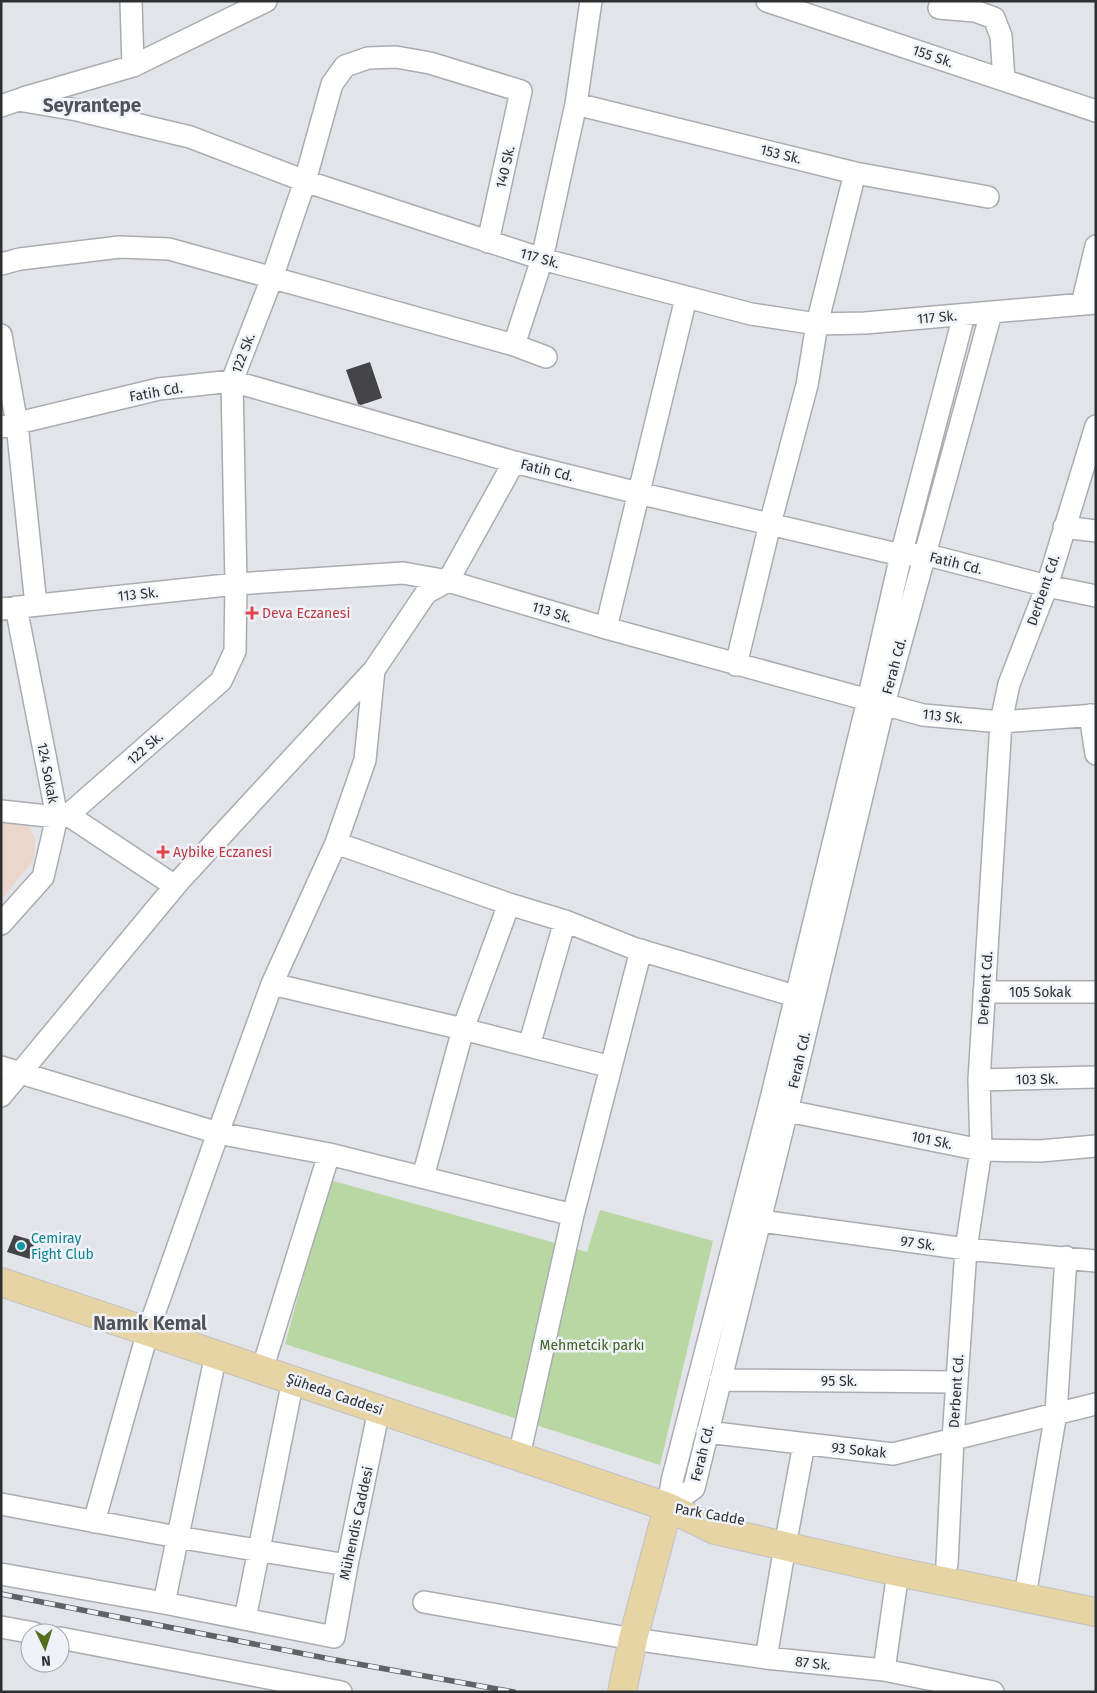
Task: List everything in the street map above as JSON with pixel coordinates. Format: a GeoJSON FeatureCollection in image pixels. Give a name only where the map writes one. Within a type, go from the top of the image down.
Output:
{"type":"FeatureCollection","features":[{"type":"Feature","properties":{"kind":"main road","name":"Şüheda Caddesi"},"geometry":{"type":"LineString","coordinates":[[1,1282],[668,1507]]}},
{"type":"Feature","properties":{"kind":"main road","name":"Park Cadde"},"geometry":{"type":"LineString","coordinates":[[668,1507],[718,1515],[898,1572],[1096,1612]]}},
{"type":"Feature","properties":{"kind":"main road"},"geometry":{"type":"LineString","coordinates":[[622,1692],[633,1639],[668,1507]]}},
{"type":"Feature","properties":{"kind":"main road","name":"Park Cadde"},"geometry":{"type":"LineString","coordinates":[[786,1538],[947,1564],[1027,1584],[1096,1597]]}},
{"type":"Feature","properties":{"kind":"street"},"geometry":{"type":"LineString","coordinates":[[131,1],[133,66]]}},
{"type":"Feature","properties":{"kind":"street"},"geometry":{"type":"LineString","coordinates":[[218,24],[247,1]]}},
{"type":"Feature","properties":{"kind":"street"},"geometry":{"type":"LineString","coordinates":[[9,103],[133,66],[266,1]]}},
{"type":"Feature","properties":{"kind":"street"},"geometry":{"type":"LineString","coordinates":[[514,345],[542,259],[576,104],[592,1]]}},
{"type":"Feature","properties":{"kind":"street","name":"155 Sk."},"geometry":{"type":"LineString","coordinates":[[768,2],[1096,111]]}},
{"type":"Feature","properties":{"kind":"street"},"geometry":{"type":"LineString","coordinates":[[940,8],[975,11],[994,18],[1001,36],[1004,80]]}},
{"type":"Feature","properties":{"kind":"street","name":"122 Sk."},"geometry":{"type":"LineString","coordinates":[[62,816],[222,681],[235,651],[236,584],[232,381],[272,278],[305,181],[332,84],[345,66],[368,58],[396,57],[430,63],[521,91]]}},
{"type":"Feature","properties":{"kind":"street","name":"140 Sk."},"geometry":{"type":"LineString","coordinates":[[488,242],[521,91]]}},
{"type":"Feature","properties":{"kind":"street","name":"117 Sk."},"geometry":{"type":"LineString","coordinates":[[9,103],[76,110],[190,137],[305,181],[488,242],[542,259],[751,314],[817,324],[865,323],[1089,304]]}},
{"type":"Feature","properties":{"kind":"street","name":"153 Sk."},"geometry":{"type":"LineString","coordinates":[[576,104],[855,173],[988,197]]}},
{"type":"Feature","properties":{"kind":"street"},"geometry":{"type":"LineString","coordinates":[[736,665],[770,524],[807,385],[817,324],[855,173]]}},
{"type":"Feature","properties":{"kind":"street"},"geometry":{"type":"LineString","coordinates":[[1089,304],[1096,246]]}},
{"type":"Feature","properties":{"kind":"street"},"geometry":{"type":"LineString","coordinates":[[1,264],[20,259],[120,247],[169,249],[514,345],[546,357]]}},
{"type":"Feature","properties":{"kind":"street"},"geometry":{"type":"LineString","coordinates":[[606,628],[686,298]]}},
{"type":"Feature","properties":{"kind":"street","name":"Ferah Cd."},"geometry":{"type":"LineString","coordinates":[[778,1109],[795,996],[876,702],[924,554],[991,313]]}},
{"type":"Feature","properties":{"kind":"street","name":"Ferah Cd."},"geometry":{"type":"LineString","coordinates":[[668,1507],[672,1482],[750,1220],[778,1109],[876,702],[901,555],[964,315]]}},
{"type":"Feature","properties":{"kind":"street","name":"124 Sokak"},"geometry":{"type":"LineString","coordinates":[[1,335],[9,425],[18,607],[62,816],[43,877],[1,924]]}},
{"type":"Feature","properties":{"kind":"street","name":"Fatih Cd."},"geometry":{"type":"LineString","coordinates":[[9,425],[159,389],[232,381],[514,462],[638,493],[901,555],[924,554],[1047,586],[1096,596]]}},
{"type":"Feature","properties":{"kind":"street","name":"Derbent Cd."},"geometry":{"type":"LineString","coordinates":[[947,1564],[953,1439],[966,1249],[981,1150],[979,1080],[1001,722],[1008,684],[1047,586],[1096,426]]}},
{"type":"Feature","properties":{"kind":"street"},"geometry":{"type":"LineString","coordinates":[[1,1096],[11,1070],[175,886],[374,670],[426,594],[448,581],[514,462]]}},
{"type":"Feature","properties":{"kind":"street"},"geometry":{"type":"LineString","coordinates":[[1064,527],[1096,531]]}},
{"type":"Feature","properties":{"kind":"street","name":"113 Sk."},"geometry":{"type":"LineString","coordinates":[[18,607],[236,584],[403,573],[448,581],[736,665],[923,715],[1001,722],[1093,715]]}},
{"type":"Feature","properties":{"kind":"street"},"geometry":{"type":"LineString","coordinates":[[94,1522],[148,1331],[218,1133],[272,984],[336,843],[365,760],[374,670]]}},
{"type":"Feature","properties":{"kind":"street"},"geometry":{"type":"LineString","coordinates":[[1093,715],[1096,754]]}},
{"type":"Feature","properties":{"kind":"street"},"geometry":{"type":"LineString","coordinates":[[1,811],[62,816],[175,886]]}},
{"type":"Feature","properties":{"kind":"street"},"geometry":{"type":"LineString","coordinates":[[336,843],[509,904],[565,921],[641,950],[795,996]]}},
{"type":"Feature","properties":{"kind":"street"},"geometry":{"type":"LineString","coordinates":[[423,1177],[464,1028],[509,904]]}},
{"type":"Feature","properties":{"kind":"street"},"geometry":{"type":"LineString","coordinates":[[529,1046],[565,921]]}},
{"type":"Feature","properties":{"kind":"street"},"geometry":{"type":"LineString","coordinates":[[519,1456],[573,1215],[641,950]]}},
{"type":"Feature","properties":{"kind":"street"},"geometry":{"type":"LineString","coordinates":[[272,984],[464,1028],[611,1067]]}},
{"type":"Feature","properties":{"kind":"street","name":"105 Sokak"},"geometry":{"type":"LineString","coordinates":[[984,992],[1096,992]]}},
{"type":"Feature","properties":{"kind":"street"},"geometry":{"type":"LineString","coordinates":[[11,1070],[218,1133],[329,1154],[573,1215]]}},
{"type":"Feature","properties":{"kind":"street","name":"103 Sk."},"geometry":{"type":"LineString","coordinates":[[979,1080],[1096,1077]]}},
{"type":"Feature","properties":{"kind":"street","name":"101 Sk."},"geometry":{"type":"LineString","coordinates":[[778,1109],[981,1150],[1040,1151],[1096,1146]]}},
{"type":"Feature","properties":{"kind":"street"},"geometry":{"type":"LineString","coordinates":[[262,1370],[329,1154]]}},
{"type":"Feature","properties":{"kind":"street","name":"Ferah Cd."},"geometry":{"type":"LineString","coordinates":[[668,1507],[694,1488],[720,1380],[750,1220]]}},
{"type":"Feature","properties":{"kind":"street","name":"97 Sk."},"geometry":{"type":"LineString","coordinates":[[750,1220],[966,1249],[1096,1260]]}},
{"type":"Feature","properties":{"kind":"street"},"geometry":{"type":"LineString","coordinates":[[1027,1584],[1056,1413],[1066,1257]]}},
{"type":"Feature","properties":{"kind":"street"},"geometry":{"type":"LineString","coordinates":[[164,1603],[216,1354]]}},
{"type":"Feature","properties":{"kind":"street"},"geometry":{"type":"LineString","coordinates":[[1,1574],[245,1619],[293,1380]]}},
{"type":"Feature","properties":{"kind":"street","name":"95 Sk."},"geometry":{"type":"LineString","coordinates":[[720,1380],[957,1382]]}},
{"type":"Feature","properties":{"kind":"street","name":"93 Sokak"},"geometry":{"type":"LineString","coordinates":[[707,1432],[893,1454],[1096,1404]]}},
{"type":"Feature","properties":{"kind":"street","name":"Mühendis Caddesi"},"geometry":{"type":"LineString","coordinates":[[245,1619],[334,1636],[379,1409]]}},
{"type":"Feature","properties":{"kind":"street"},"geometry":{"type":"LineString","coordinates":[[766,1658],[804,1444]]}},
{"type":"Feature","properties":{"kind":"street"},"geometry":{"type":"LineString","coordinates":[[1,1504],[177,1537],[347,1565]]}},
{"type":"Feature","properties":{"kind":"street"},"geometry":{"type":"LineString","coordinates":[[884,1670],[898,1572]]}},
{"type":"Feature","properties":{"kind":"street","name":"87 Sk."},"geometry":{"type":"LineString","coordinates":[[424,1602],[633,1639],[766,1658],[884,1670],[993,1692]]}},
{"type":"Feature","properties":{"kind":"street"},"geometry":{"type":"LineString","coordinates":[[1,1627],[20,1630]]}},
{"type":"Feature","properties":{"kind":"street"},"geometry":{"type":"LineString","coordinates":[[70,1640],[330,1690]]}},
{"type":"Feature","properties":{"kind":"shaded area"},"geometry":{"type":"Polygon","coordinates":[[[1,815],[25,818],[35,838],[34,859],[1,900],[1,815]]]}},
{"type":"Feature","properties":{"kind":"green space","name":"Mehmetcik parkı"},"geometry":{"type":"Polygon","coordinates":[[[330,1180],[587,1252],[600,1210],[713,1241],[660,1465],[285,1344],[330,1180]]]}},
{"type":"Feature","properties":{"kind":"building"},"geometry":{"type":"Polygon","coordinates":[[[370,362],[382,398],[361,405],[358,404],[346,370],[370,362]]]}},
{"type":"Feature","properties":{"kind":"building","name":"Cemiray Fight Club"},"geometry":{"type":"Polygon","coordinates":[[[14,1235],[35,1241],[30,1259],[7,1252],[14,1235]]]}},
{"type":"Feature","properties":{"kind":"railway"},"geometry":{"type":"LineString","coordinates":[[1,1594],[330,1659],[514,1692]]}},
{"type":"Feature","properties":{"kind":"place","name":"Deva Eczanesi"},"geometry":{"type":"Point","coordinates":[252,613]}},
{"type":"Feature","properties":{"kind":"place","name":"Aybike Eczanesi"},"geometry":{"type":"Point","coordinates":[163,852]}},
{"type":"Feature","properties":{"kind":"place","name":"Cemiray Fight Club"},"geometry":{"type":"Point","coordinates":[21,1246]}},
{"type":"Feature","properties":{"kind":"district","name":"Seyrantepe"},"geometry":{"type":"Point","coordinates":[92,105]}},
{"type":"Feature","properties":{"kind":"district","name":"Namık Kemal"},"geometry":{"type":"Point","coordinates":[150,1323]}}]}
